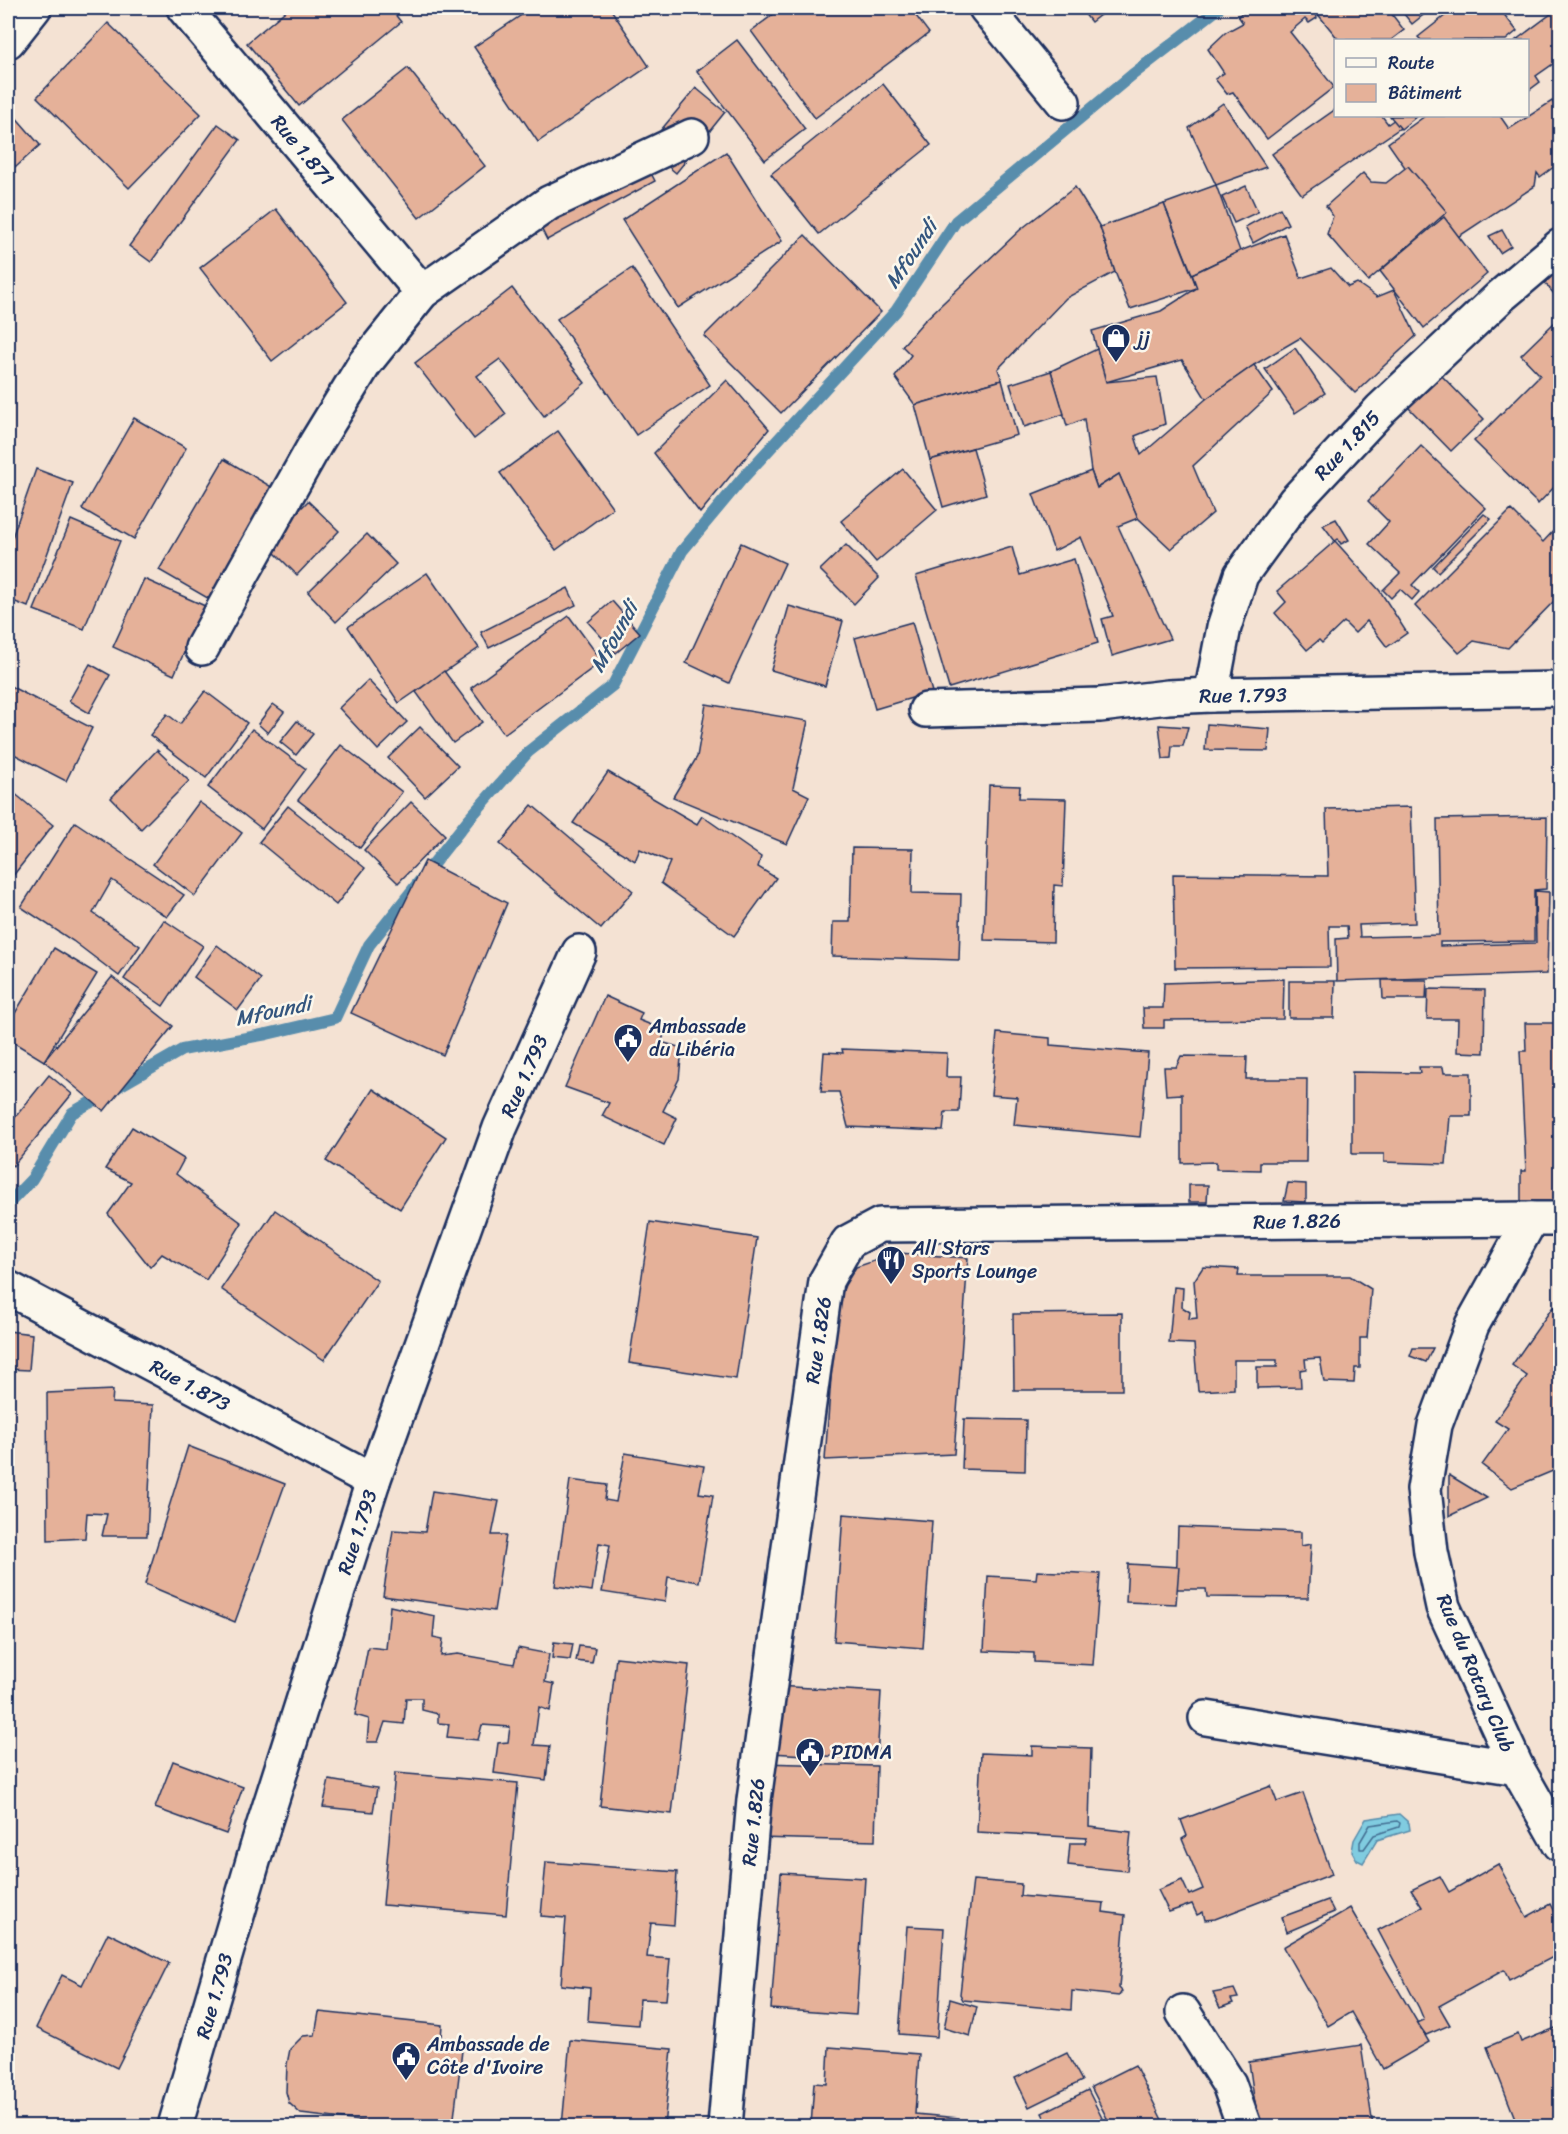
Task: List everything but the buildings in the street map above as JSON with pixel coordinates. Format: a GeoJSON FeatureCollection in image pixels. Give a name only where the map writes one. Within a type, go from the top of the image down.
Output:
{"type":"FeatureCollection","features":[{"type":"Feature","properties":{"kind":"street"},"geometry":{"type":"LineString","coordinates":[[8,41],[34,8]]}},
{"type":"Feature","properties":{"kind":"street","name":"Rue 1.871"},"geometry":{"type":"LineString","coordinates":[[184,8],[422,292]]}},
{"type":"Feature","properties":{"kind":"street"},"geometry":{"type":"LineString","coordinates":[[986,8],[1063,102]]}},
{"type":"Feature","properties":{"kind":"street"},"geometry":{"type":"LineString","coordinates":[[202,648],[255,551],[365,363],[422,292],[549,203],[692,136]]}},
{"type":"Feature","properties":{"kind":"street","name":"Rue 1.815"},"geometry":{"type":"LineString","coordinates":[[1211,695],[1224,627],[1241,576],[1295,501],[1381,409],[1502,295],[1560,246]]}},
{"type":"Feature","properties":{"kind":"street","name":"Rue 1.793"},"geometry":{"type":"LineString","coordinates":[[926,710],[1100,705],[1168,697],[1211,695],[1560,689]]}},
{"type":"Feature","properties":{"kind":"street","name":"Rue 1.793"},"geometry":{"type":"LineString","coordinates":[[174,2127],[264,1824],[373,1482],[500,1128],[579,952]]}},
{"type":"Feature","properties":{"kind":"street","name":"Rue du Rotary Club"},"geometry":{"type":"LineString","coordinates":[[1546,1219],[1472,1325],[1435,1425],[1424,1489],[1431,1552],[1443,1607],[1517,1768],[1560,1844]]}},
{"type":"Feature","properties":{"kind":"street","name":"Rue 1.826"},"geometry":{"type":"LineString","coordinates":[[725,2127],[754,1800],[826,1281],[848,1242],[880,1225],[1546,1219]]}},
{"type":"Feature","properties":{"kind":"street","name":"Rue 1.873"},"geometry":{"type":"LineString","coordinates":[[8,1288],[373,1482]]}},
{"type":"Feature","properties":{"kind":"street"},"geometry":{"type":"LineString","coordinates":[[1206,1718],[1517,1768]]}},
{"type":"Feature","properties":{"kind":"street"},"geometry":{"type":"LineString","coordinates":[[1183,2012],[1229,2084],[1244,2127]]}},
{"type":"Feature","properties":{"kind":"water"},"geometry":{"type":"Polygon","coordinates":[[[1399,1814],[1409,1823],[1410,1830],[1377,1840],[1363,1863],[1357,1860],[1352,1851],[1354,1840],[1366,1819],[1399,1814]]]}},
{"type":"Feature","properties":{"kind":"waterway","name":"Mfoundi"},"geometry":{"type":"LineString","coordinates":[[8,1204],[32,1179],[72,1113],[182,1050],[335,1018],[369,945],[468,820],[528,752],[613,685],[682,551],[742,479],[896,311],[956,221],[1132,75],[1219,8]]}},
{"type":"Feature","properties":{"kind":"place","name":"jj"},"geometry":{"type":"Point","coordinates":[1116,364]}},
{"type":"Feature","properties":{"kind":"place","name":"Ambassade du Libéria"},"geometry":{"type":"Point","coordinates":[628,1064]}},
{"type":"Feature","properties":{"kind":"place","name":"All Stars Sports Lounge"},"geometry":{"type":"Point","coordinates":[891,1286]}},
{"type":"Feature","properties":{"kind":"place","name":"PIDMA"},"geometry":{"type":"Point","coordinates":[810,1778]}},
{"type":"Feature","properties":{"kind":"place","name":"Ambassade de Côte d'Ivoire"},"geometry":{"type":"Point","coordinates":[406,2082]}}]}
